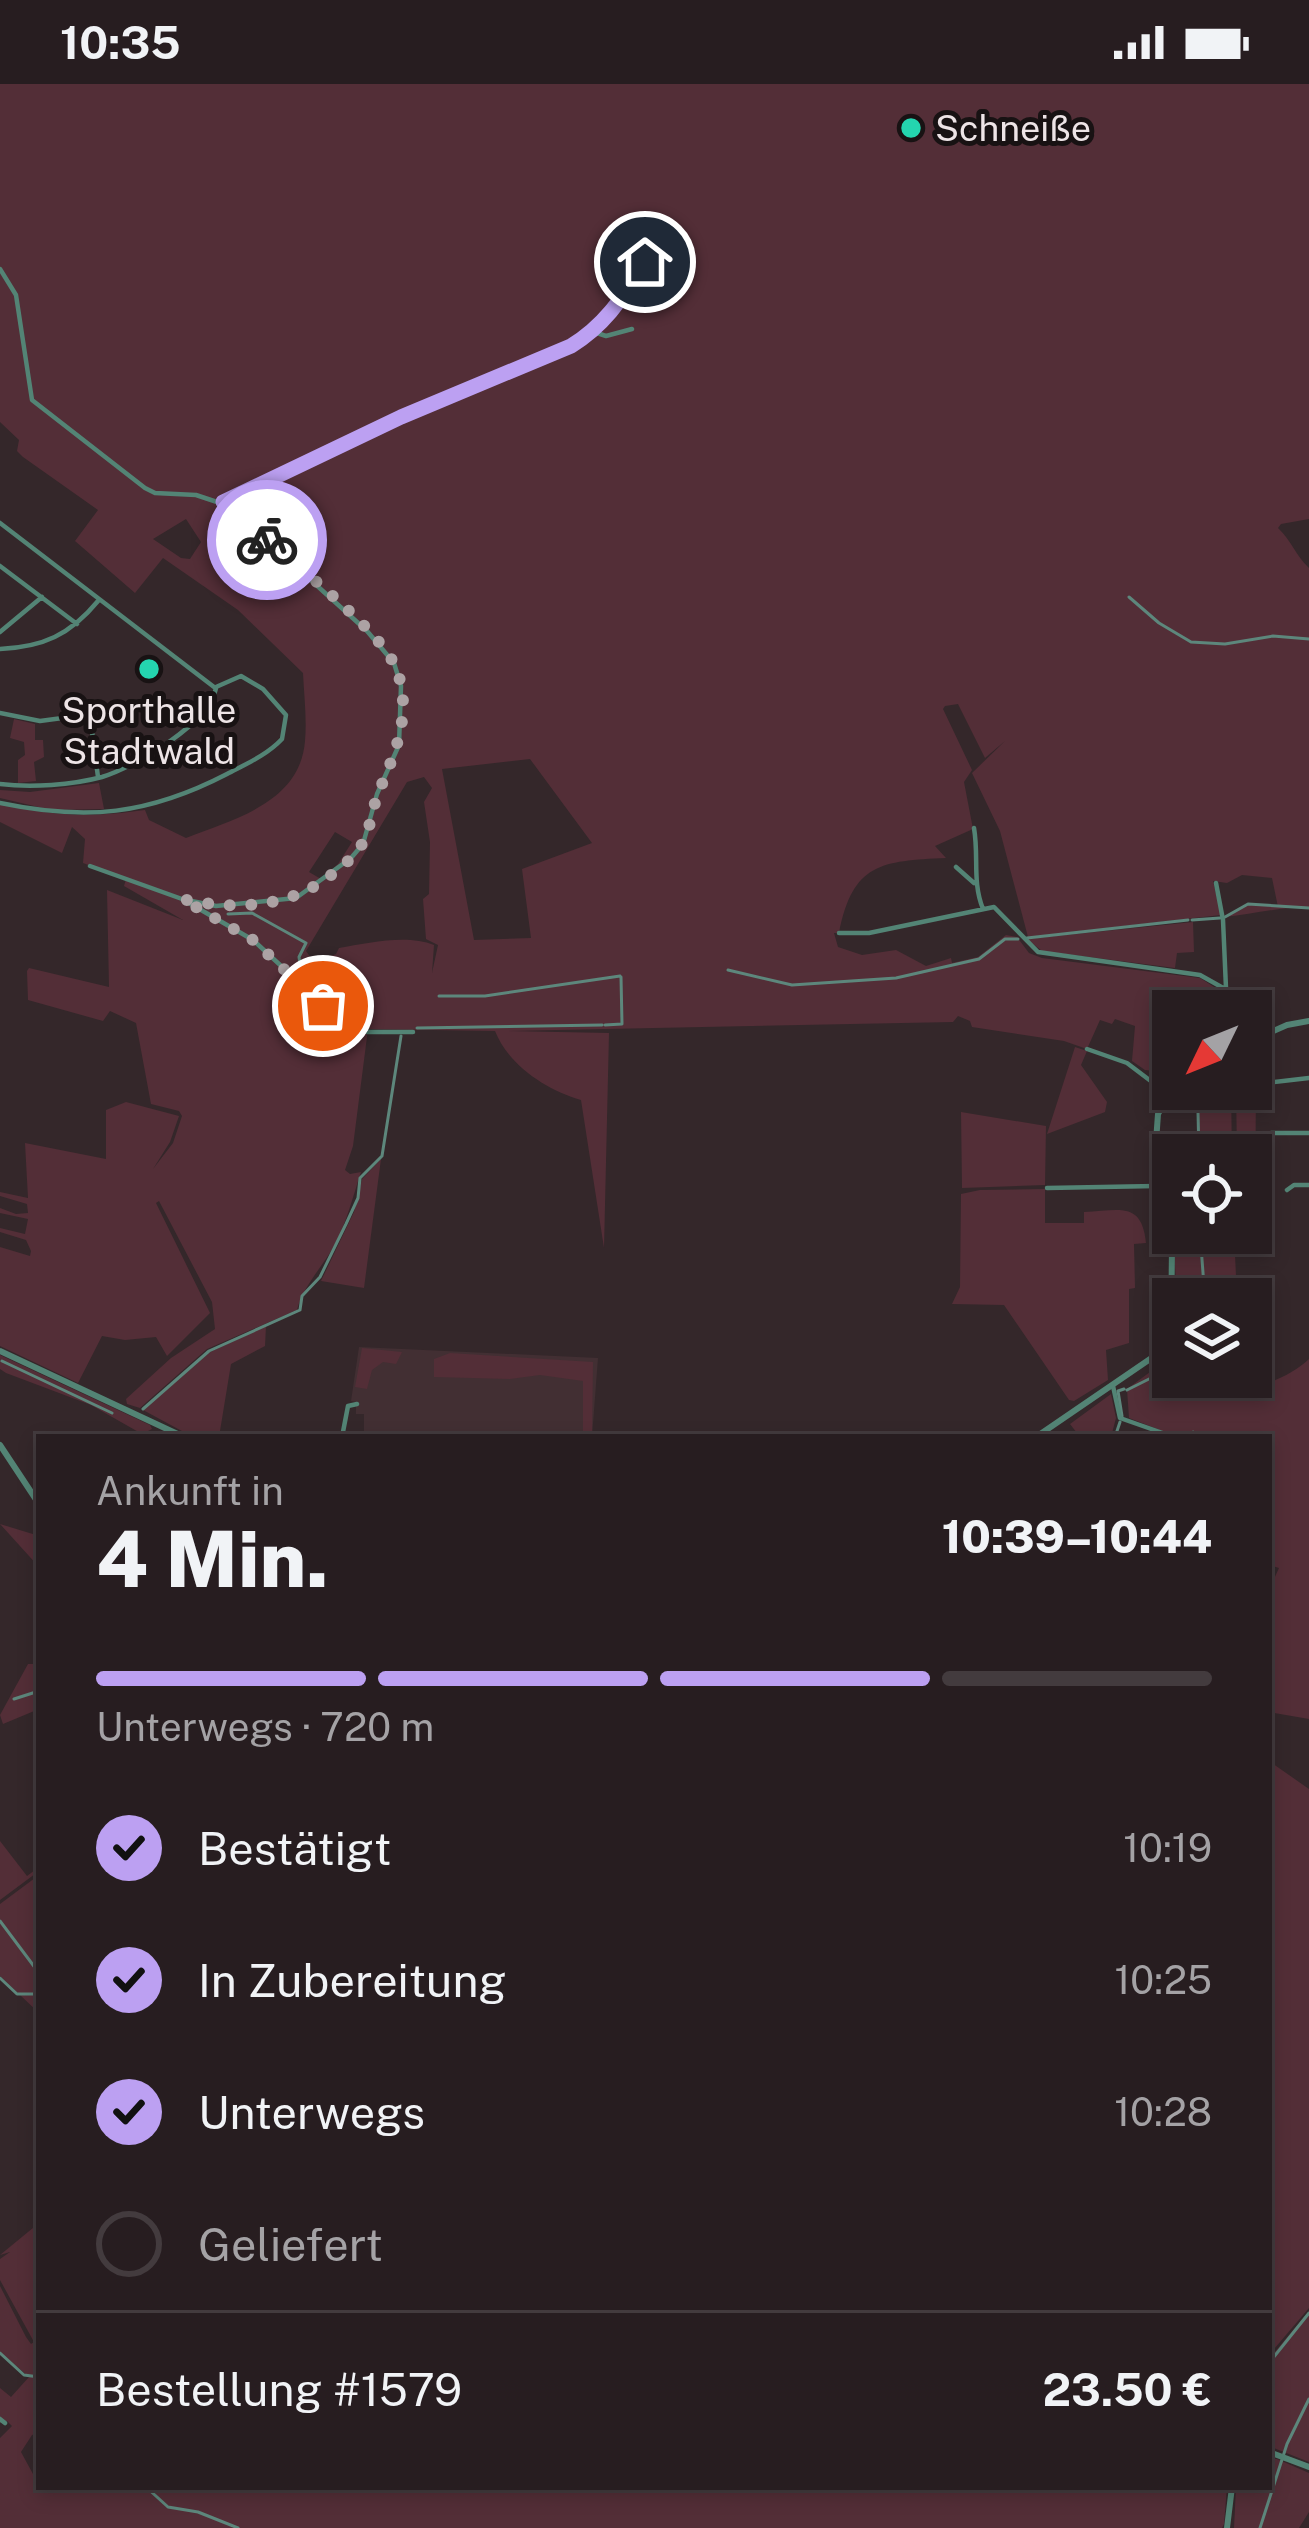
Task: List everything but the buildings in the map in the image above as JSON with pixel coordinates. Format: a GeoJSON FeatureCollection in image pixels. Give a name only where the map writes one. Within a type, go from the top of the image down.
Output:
{"type":"FeatureCollection","features":[{"type":"Feature","properties":{"kind":"street"},"geometry":{"type":"LineString","coordinates":[[223,502],[595,332],[623,300],[645,262]]}},
{"type":"Feature","properties":{"kind":"street"},"geometry":{"type":"LineString","coordinates":[[0,269],[16,295],[32,400],[145,488],[223,502],[356,620],[390,658],[401,686],[399,745],[362,844],[338,869],[296,898],[216,906],[182,899],[91,866]]}},
{"type":"Feature","properties":{"kind":"street"},"geometry":{"type":"LineString","coordinates":[[595,332],[607,336],[632,328]]}},
{"type":"Feature","properties":{"kind":"street"},"geometry":{"type":"LineString","coordinates":[[0,523],[216,687]]}},
{"type":"Feature","properties":{"kind":"street"},"geometry":{"type":"LineString","coordinates":[[0,576],[3,568],[77,624]]}},
{"type":"Feature","properties":{"kind":"street"},"geometry":{"type":"LineString","coordinates":[[0,632],[42,597]]}},
{"type":"Feature","properties":{"kind":"street"},"geometry":{"type":"LineString","coordinates":[[0,649],[45,643],[77,624],[99,600]]}},
{"type":"Feature","properties":{"kind":"street"},"geometry":{"type":"LineString","coordinates":[[0,784],[98,777],[190,727],[210,706],[216,687],[241,676],[263,689],[286,715],[282,739],[234,770],[165,802],[82,814],[0,802]]}},
{"type":"Feature","properties":{"kind":"street"},"geometry":{"type":"LineString","coordinates":[[0,713],[40,721],[85,715],[91,724],[98,777]]}},
{"type":"Feature","properties":{"kind":"street"},"geometry":{"type":"LineString","coordinates":[[974,828],[979,856],[974,884]]}},
{"type":"Feature","properties":{"kind":"street"},"geometry":{"type":"LineString","coordinates":[[956,867],[974,884],[983,909]]}},
{"type":"Feature","properties":{"kind":"street"},"geometry":{"type":"LineString","coordinates":[[839,933],[869,933],[997,908],[1038,952],[1200,975],[1225,989],[1216,883]]}},
{"type":"Feature","properties":{"kind":"street"},"geometry":{"type":"LineString","coordinates":[[182,899],[253,940],[343,1023],[367,1032],[413,1032]]}},
{"type":"Feature","properties":{"kind":"street"},"geometry":{"type":"LineString","coordinates":[[1272,1032],[1309,1021]]}},
{"type":"Feature","properties":{"kind":"street"},"geometry":{"type":"LineString","coordinates":[[1087,1049],[1127,1064],[1152,1082]]}},
{"type":"Feature","properties":{"kind":"street"},"geometry":{"type":"LineString","coordinates":[[1272,1082],[1309,1078]]}},
{"type":"Feature","properties":{"kind":"street"},"geometry":{"type":"LineString","coordinates":[[1271,1133],[1309,1132]]}},
{"type":"Feature","properties":{"kind":"street"},"geometry":{"type":"LineString","coordinates":[[1287,1190],[1309,1185]]}},
{"type":"Feature","properties":{"kind":"street"},"geometry":{"type":"LineString","coordinates":[[1048,1188],[1152,1186]]}},
{"type":"Feature","properties":{"kind":"street"},"geometry":{"type":"LineString","coordinates":[[1041,1434],[1153,1358],[1171,1331],[1172,1254]]}},
{"type":"Feature","properties":{"kind":"street"},"geometry":{"type":"LineString","coordinates":[[0,1351],[178,1434]]}},
{"type":"Feature","properties":{"kind":"street"},"geometry":{"type":"LineString","coordinates":[[1113,1386],[1120,1418],[1165,1434]]}},
{"type":"Feature","properties":{"kind":"street"},"geometry":{"type":"LineString","coordinates":[[343,1434],[348,1406],[357,1404]]}},
{"type":"Feature","properties":{"kind":"street"},"geometry":{"type":"LineString","coordinates":[[2,1451],[36,1500]]}},
{"type":"Feature","properties":{"kind":"street"},"geometry":{"type":"LineString","coordinates":[[1272,2453],[1309,2467]]}},
{"type":"Feature","properties":{"kind":"street"},"geometry":{"type":"LineString","coordinates":[[1227,2528],[1232,2490]]}},
{"type":"Feature","properties":{"kind":"shaded area"},"geometry":{"type":"Polygon","coordinates":[[[0,84],[1309,84],[1309,519],[1278,528],[1309,568],[1309,907],[1224,917],[1248,904],[1278,907],[1272,878],[1242,875],[1227,883],[1213,881],[1221,915],[1028,937],[1000,831],[972,773],[1005,741],[985,758],[958,704],[945,706],[972,770],[964,782],[973,829],[935,846],[946,858],[887,865],[862,879],[852,892],[839,933],[834,933],[838,947],[862,955],[896,950],[926,966],[951,958],[952,963],[978,957],[1006,935],[1017,937],[1029,953],[1042,958],[1200,978],[1219,990],[1152,990],[1152,1071],[1132,1061],[1135,1026],[1115,1019],[1112,1024],[1100,1020],[1087,1049],[972,1027],[958,1016],[953,1022],[504,1031],[609,1033],[604,1248],[581,1100],[530,1075],[495,1031],[368,1029],[353,1146],[345,1170],[361,1172],[339,1235],[297,1310],[207,1349],[140,1408],[127,1404],[126,1399],[171,1358],[215,1329],[212,1302],[159,1201],[210,1313],[167,1356],[156,1337],[102,1336],[78,1383],[0,1346],[0,1247],[30,1256],[31,1251],[26,1240],[0,1232],[0,1228],[25,1234],[28,1219],[0,1213],[0,1208],[28,1213],[27,1204],[0,1196],[0,1192],[28,1198],[25,1143],[106,1159],[106,1110],[126,1102],[179,1116],[153,1169],[173,1143],[182,1116],[151,1104],[136,1023],[110,1011],[103,1021],[28,1000],[27,971],[109,987],[107,890],[183,920],[124,886],[126,879],[83,863],[85,839],[72,827],[62,853],[0,822],[0,804],[72,814],[145,810],[149,820],[186,838],[243,815],[278,794],[300,762],[306,733],[303,673],[238,610],[163,558],[135,593],[75,541],[98,510],[23,457],[17,451],[19,440],[0,422],[0,84]],[[186,519],[153,539],[190,559],[201,542],[186,519]],[[530,759],[442,769],[474,940],[531,938],[522,869],[592,843],[530,759]],[[424,777],[407,782],[306,951],[311,958],[324,959],[350,946],[412,940],[434,945],[432,973],[438,945],[426,939],[423,899],[429,894],[430,842],[424,802],[432,788],[424,777]],[[335,832],[309,872],[321,879],[352,842],[335,832]]]}},
{"type":"Feature","properties":{"kind":"shaded area"},"geometry":{"type":"Polygon","coordinates":[[[14,719],[35,724],[35,740],[43,740],[44,757],[34,762],[36,781],[18,783],[18,760],[25,755],[24,742],[10,738],[14,719]]]}},
{"type":"Feature","properties":{"kind":"shaded area"},"geometry":{"type":"Polygon","coordinates":[[[99,783],[104,809],[51,810],[0,798],[0,790],[30,792],[99,783]]]}},
{"type":"Feature","properties":{"kind":"shaded area"},"geometry":{"type":"Polygon","coordinates":[[[1193,922],[1194,952],[1177,953],[1175,968],[1042,951],[1027,939],[1193,922]]]}},
{"type":"Feature","properties":{"kind":"shaded area"},"geometry":{"type":"Polygon","coordinates":[[[1075,1047],[1087,1051],[1081,1065],[1107,1102],[1105,1112],[1047,1134],[1075,1047]]]}},
{"type":"Feature","properties":{"kind":"shaded area"},"geometry":{"type":"Polygon","coordinates":[[[1198,1110],[1231,1110],[1232,1134],[1199,1134],[1198,1110]]]}},
{"type":"Feature","properties":{"kind":"shaded area"},"geometry":{"type":"Polygon","coordinates":[[[1236,1110],[1256,1110],[1256,1134],[1237,1134],[1236,1110]]]}},
{"type":"Feature","properties":{"kind":"shaded area"},"geometry":{"type":"Polygon","coordinates":[[[961,1112],[1046,1126],[1045,1185],[962,1188],[961,1112]]]}},
{"type":"Feature","properties":{"kind":"shaded area"},"geometry":{"type":"Polygon","coordinates":[[[381,1159],[364,1288],[321,1281],[354,1212],[362,1179],[381,1159]]]}},
{"type":"Feature","properties":{"kind":"shaded area"},"geometry":{"type":"Polygon","coordinates":[[[1045,1189],[1045,1223],[1084,1223],[1084,1212],[1126,1211],[1139,1220],[1146,1243],[1134,1244],[1129,1343],[1106,1350],[1108,1380],[1074,1401],[1004,1305],[952,1304],[960,1287],[961,1194],[1045,1189]]]}},
{"type":"Feature","properties":{"kind":"shaded area"},"geometry":{"type":"Polygon","coordinates":[[[1174,1254],[1235,1254],[1236,1278],[1176,1278],[1174,1254]]]}},
{"type":"Feature","properties":{"kind":"shaded area"},"geometry":{"type":"Polygon","coordinates":[[[266,1326],[265,1346],[231,1364],[219,1434],[187,1434],[143,1410],[210,1352],[266,1326]]]}},
{"type":"Feature","properties":{"kind":"shaded area"},"geometry":{"type":"Polygon","coordinates":[[[359,1347],[598,1358],[592,1434],[364,1434],[364,1414],[356,1414],[356,1402],[351,1401],[359,1347]]]}},
{"type":"Feature","properties":{"kind":"shaded area"},"geometry":{"type":"Polygon","coordinates":[[[362,1348],[402,1352],[396,1364],[383,1362],[372,1370],[367,1389],[355,1387],[362,1348]]]}},
{"type":"Feature","properties":{"kind":"shaded area"},"geometry":{"type":"Polygon","coordinates":[[[450,1353],[593,1362],[592,1434],[583,1434],[583,1381],[540,1375],[434,1377],[434,1359],[450,1353]]]}},
{"type":"Feature","properties":{"kind":"shaded area"},"geometry":{"type":"Polygon","coordinates":[[[0,1355],[152,1429],[142,1434],[91,1405],[6,1373],[0,1369],[0,1355]]]}},
{"type":"Feature","properties":{"kind":"shaded area"},"geometry":{"type":"Polygon","coordinates":[[[1309,1359],[1309,1719],[1272,1713],[1272,1583],[1279,1568],[1272,1566],[1272,1434],[1170,1434],[1129,1418],[1127,1389],[1152,1371],[1152,1398],[1272,1398],[1272,1381],[1309,1359]]]}},
{"type":"Feature","properties":{"kind":"shaded area"},"geometry":{"type":"Polygon","coordinates":[[[1111,1394],[1116,1418],[1112,1434],[1078,1434],[1070,1424],[1111,1394]]]}},
{"type":"Feature","properties":{"kind":"shaded area"},"geometry":{"type":"Polygon","coordinates":[[[0,1524],[36,1535],[36,1564],[0,1524]]]}},
{"type":"Feature","properties":{"kind":"shaded area"},"geometry":{"type":"Polygon","coordinates":[[[28,1664],[36,1664],[36,1710],[3,1724],[0,1715],[28,1664]]]}},
{"type":"Feature","properties":{"kind":"shaded area"},"geometry":{"type":"Polygon","coordinates":[[[1272,1763],[1309,1789],[1309,2308],[1272,2351],[1272,1763]]]}},
{"type":"Feature","properties":{"kind":"shaded area"},"geometry":{"type":"Polygon","coordinates":[[[0,1841],[27,1876],[36,1869],[36,1873],[0,1900],[0,1841]]]}},
{"type":"Feature","properties":{"kind":"shaded area"},"geometry":{"type":"Polygon","coordinates":[[[36,1877],[36,2010],[0,1976],[0,1904],[36,1877]]]}},
{"type":"Feature","properties":{"kind":"shaded area"},"geometry":{"type":"Polygon","coordinates":[[[36,2225],[36,2434],[21,2452],[33,2474],[36,2471],[36,2490],[1227,2490],[1224,2524],[1222,2528],[0,2528],[0,2438],[12,2426],[7,2421],[0,2423],[0,2388],[11,2397],[29,2377],[0,2352],[0,2286],[26,2337],[34,2342],[0,2280],[0,2259],[10,2252],[0,2255],[36,2225]]]}},
{"type":"Feature","properties":{"kind":"shaded area"},"geometry":{"type":"Polygon","coordinates":[[[1309,2311],[1309,2462],[1272,2447],[1272,2355],[1309,2311]]]}},
{"type":"Feature","properties":{"kind":"shaded area"},"geometry":{"type":"Polygon","coordinates":[[[1272,2459],[1309,2473],[1309,2512],[1299,2528],[1234,2528],[1236,2490],[1272,2490],[1272,2459]]]}},
{"type":"Feature","properties":{"kind":"waterway"},"geometry":{"type":"LineString","coordinates":[[1129,597],[1191,642],[1225,644],[1273,636],[1309,639]]}},
{"type":"Feature","properties":{"kind":"waterway"},"geometry":{"type":"LineString","coordinates":[[1225,917],[1248,904],[1309,908]]}},
{"type":"Feature","properties":{"kind":"waterway"},"geometry":{"type":"LineString","coordinates":[[228,914],[252,913],[306,943],[299,957],[303,984]]}},
{"type":"Feature","properties":{"kind":"waterway"},"geometry":{"type":"LineString","coordinates":[[1192,920],[1220,918]]}},
{"type":"Feature","properties":{"kind":"waterway"},"geometry":{"type":"LineString","coordinates":[[1027,938],[1188,920]]}},
{"type":"Feature","properties":{"kind":"waterway"},"geometry":{"type":"LineString","coordinates":[[728,970],[792,985],[896,978],[979,959],[1005,939],[1018,939]]}},
{"type":"Feature","properties":{"kind":"waterway"},"geometry":{"type":"LineString","coordinates":[[439,996],[485,996],[620,976]]}},
{"type":"Feature","properties":{"kind":"waterway"},"geometry":{"type":"LineString","coordinates":[[605,1025],[622,1024],[621,977]]}},
{"type":"Feature","properties":{"kind":"waterway"},"geometry":{"type":"LineString","coordinates":[[362,996],[368,1027]]}},
{"type":"Feature","properties":{"kind":"waterway"},"geometry":{"type":"LineString","coordinates":[[417,1028],[602,1025]]}},
{"type":"Feature","properties":{"kind":"waterway"},"geometry":{"type":"LineString","coordinates":[[143,1409],[209,1351],[300,1310],[302,1296],[320,1277],[358,1198],[360,1178],[382,1156],[401,1036]]}},
{"type":"Feature","properties":{"kind":"waterway"},"geometry":{"type":"LineString","coordinates":[[1199,1110],[1199,1134]]}},
{"type":"Feature","properties":{"kind":"waterway"},"geometry":{"type":"LineString","coordinates":[[1202,1254],[1203,1278]]}},
{"type":"Feature","properties":{"kind":"waterway"},"geometry":{"type":"LineString","coordinates":[[2,1361],[112,1413]]}},
{"type":"Feature","properties":{"kind":"waterway"},"geometry":{"type":"LineString","coordinates":[[1127,1390],[1152,1378]]}},
{"type":"Feature","properties":{"kind":"waterway"},"geometry":{"type":"LineString","coordinates":[[1122,1416],[1118,1391],[1124,1389]]}},
{"type":"Feature","properties":{"kind":"waterway"},"geometry":{"type":"LineString","coordinates":[[1116,1434],[1120,1422]]}},
{"type":"Feature","properties":{"kind":"waterway"},"geometry":{"type":"LineString","coordinates":[[14,1699],[36,1692]]}},
{"type":"Feature","properties":{"kind":"waterway"},"geometry":{"type":"LineString","coordinates":[[0,1921],[36,1969]]}},
{"type":"Feature","properties":{"kind":"waterway"},"geometry":{"type":"LineString","coordinates":[[0,1978],[17,1994],[36,1994]]}},
{"type":"Feature","properties":{"kind":"waterway"},"geometry":{"type":"LineString","coordinates":[[1272,2359],[1309,2313]]}},
{"type":"Feature","properties":{"kind":"waterway"},"geometry":{"type":"LineString","coordinates":[[0,2353],[24,2375],[36,2377]]}},
{"type":"Feature","properties":{"kind":"waterway"},"geometry":{"type":"LineString","coordinates":[[1260,2528],[1287,2444],[1309,2399]]}},
{"type":"Feature","properties":{"kind":"waterway"},"geometry":{"type":"LineString","coordinates":[[149,2490],[168,2507],[198,2512],[238,2528]]}},
{"type":"Feature","properties":{"kind":"way so far"},"geometry":{"type":"LineString","coordinates":[[267,540],[356,620],[394,663],[403,718],[399,745],[362,844],[316,886],[296,898],[272,903],[216,906],[182,899],[253,940],[323,1006]]}},
{"type":"Feature","properties":{"kind":"place","name":"Schneiße"},"geometry":{"type":"Point","coordinates":[911,128]}},
{"type":"Feature","properties":{"kind":"place","name":"Sporthalle Stadtwald"},"geometry":{"type":"Point","coordinates":[149,669]}},
{"type":"Feature","properties":{"kind":"route"},"geometry":{"type":"LineString","coordinates":[[267,540],[223,502],[401,417],[571,346],[595,332],[610,315],[645,262]]}}]}
